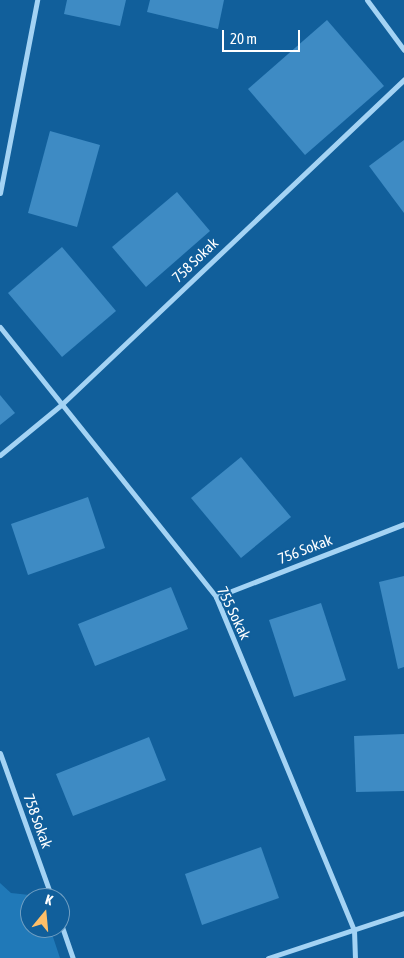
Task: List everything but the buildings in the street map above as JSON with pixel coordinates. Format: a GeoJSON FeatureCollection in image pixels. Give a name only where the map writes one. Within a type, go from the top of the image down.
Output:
{"type":"FeatureCollection","features":[{"type":"Feature","properties":{"kind":"street"},"geometry":{"type":"LineString","coordinates":[[0,193],[37,0]]}},
{"type":"Feature","properties":{"kind":"street"},"geometry":{"type":"LineString","coordinates":[[367,0],[404,50]]}},
{"type":"Feature","properties":{"kind":"street","name":"758 Sokak"},"geometry":{"type":"LineString","coordinates":[[0,455],[62,404],[404,79]]}},
{"type":"Feature","properties":{"kind":"street","name":"755 Sokak"},"geometry":{"type":"LineString","coordinates":[[0,327],[216,597],[354,930]]}},
{"type":"Feature","properties":{"kind":"street","name":"756 Sokak"},"geometry":{"type":"LineString","coordinates":[[216,597],[404,524]]}},
{"type":"Feature","properties":{"kind":"street","name":"758 Sokak"},"geometry":{"type":"LineString","coordinates":[[0,753],[48,888]]}},
{"type":"Feature","properties":{"kind":"street"},"geometry":{"type":"LineString","coordinates":[[268,958],[404,913]]}},
{"type":"Feature","properties":{"kind":"street"},"geometry":{"type":"LineString","coordinates":[[354,930],[355,958]]}},
{"type":"Feature","properties":{"kind":"street"},"geometry":{"type":"LineString","coordinates":[[66,938],[73,958]]}},
{"type":"Feature","properties":{"kind":"shaded area"},"geometry":{"type":"Polygon","coordinates":[[[0,883],[11,893],[20,894],[20,938],[53,938],[60,958],[0,958],[0,883]]]}}]}
